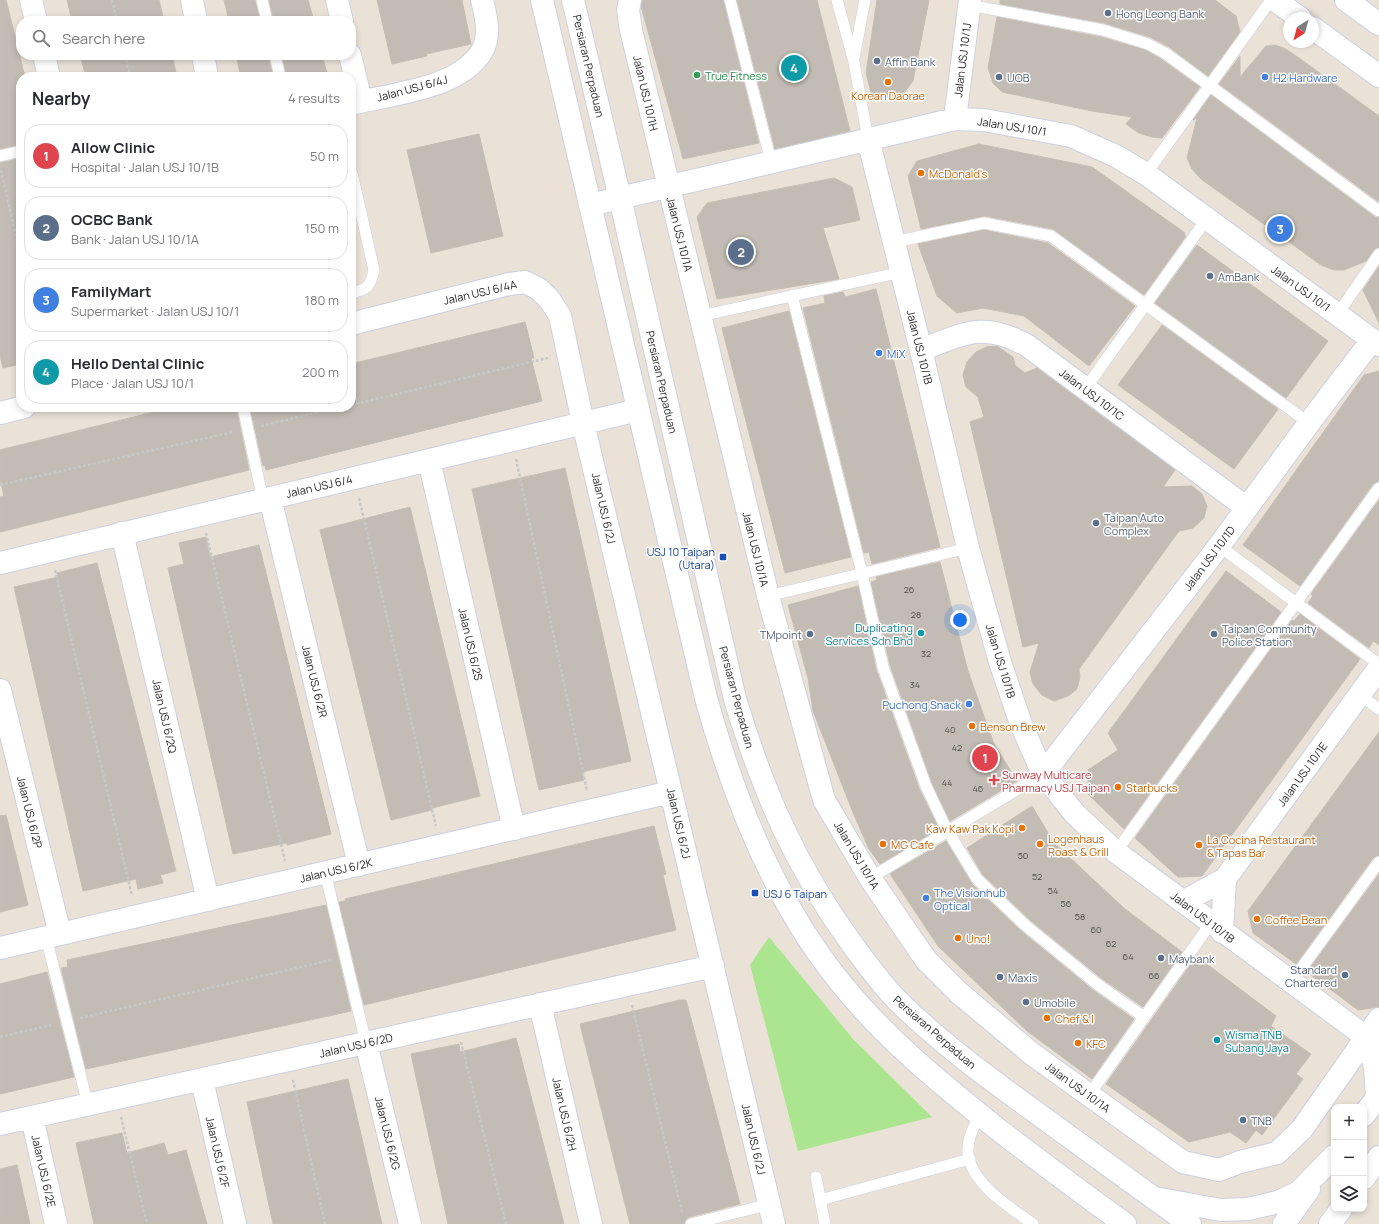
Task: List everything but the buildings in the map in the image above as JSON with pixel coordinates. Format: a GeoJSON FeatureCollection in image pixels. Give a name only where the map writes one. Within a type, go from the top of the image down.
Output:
{"type":"FeatureCollection","features":[{"type":"Feature","properties":{"kind":"street"},"geometry":{"type":"LineString","coordinates":[[32,0],[35,16]]}},
{"type":"Feature","properties":{"kind":"street"},"geometry":{"type":"LineString","coordinates":[[192,0],[195,16]]}},
{"type":"Feature","properties":{"kind":"street"},"geometry":{"type":"LineString","coordinates":[[337,0],[341,16]]}},
{"type":"Feature","properties":{"kind":"street","name":"Jalan USJ 6/4J"},"geometry":{"type":"LineString","coordinates":[[356,103],[441,83],[458,75],[472,63],[483,50],[486,37],[487,19],[482,0]]}},
{"type":"Feature","properties":{"kind":"street"},"geometry":{"type":"LineString","coordinates":[[542,0],[638,410],[717,737],[729,775],[764,857],[785,900],[835,976],[875,1022],[940,1084],[1117,1220]]}},
{"type":"Feature","properties":{"kind":"street","name":"Persiaran Perpaduan"},"geometry":{"type":"LineString","coordinates":[[573,0],[735,699],[750,747],[770,801],[793,851],[816,892],[837,923],[868,966],[896,999],[963,1058],[1190,1224]]}},
{"type":"Feature","properties":{"kind":"street","name":"Jalan USJ 10/1H"},"geometry":{"type":"LineString","coordinates":[[630,0],[628,10],[631,30],[668,185]]}},
{"type":"Feature","properties":{"kind":"street"},"geometry":{"type":"LineString","coordinates":[[1275,0],[1292,12]]}},
{"type":"Feature","properties":{"kind":"street"},"geometry":{"type":"LineString","coordinates":[[1346,0],[1379,24]]}},
{"type":"Feature","properties":{"kind":"street","name":"Jalan USJ 10/1J"},"geometry":{"type":"LineString","coordinates":[[956,119],[969,2]]}},
{"type":"Feature","properties":{"kind":"street"},"geometry":{"type":"LineString","coordinates":[[1319,32],[1379,76]]}},
{"type":"Feature","properties":{"kind":"street"},"geometry":{"type":"LineString","coordinates":[[45,60],[48,72]]}},
{"type":"Feature","properties":{"kind":"street"},"geometry":{"type":"LineString","coordinates":[[204,60],[206,72]]}},
{"type":"Feature","properties":{"kind":"street"},"geometry":{"type":"LineString","coordinates":[[351,60],[352,72]]}},
{"type":"Feature","properties":{"kind":"street","name":"Jalan USJ 10/1"},"geometry":{"type":"LineString","coordinates":[[590,205],[668,185],[956,119],[984,120],[1071,136],[1116,156],[1146,174],[1206,220],[1375,342]]}},
{"type":"Feature","properties":{"kind":"street","name":"Jalan USJ 10/1B"},"geometry":{"type":"LineString","coordinates":[[868,139],[902,272],[968,548],[1000,662],[1021,724],[1043,774],[1075,814],[1116,852],[1216,927],[1373,1039]]}},
{"type":"Feature","properties":{"kind":"street","name":"Jalan USJ 10/1A"},"geometry":{"type":"LineString","coordinates":[[668,185],[768,596],[824,800],[870,878],[926,960],[958,992],[1032,1054],[1089,1095],[1183,1162],[1219,1170],[1240,1162],[1277,1153],[1302,1129],[1373,1039],[1379,1020]]}},
{"type":"Feature","properties":{"kind":"street","name":"Jalan USJ 6/4A"},"geometry":{"type":"LineString","coordinates":[[356,323],[509,284],[525,282],[539,289],[560,316],[583,423]]}},
{"type":"Feature","properties":{"kind":"street","name":"Jalan USJ 10/1C"},"geometry":{"type":"LineString","coordinates":[[921,350],[970,332],[991,332],[1012,337],[1028,346],[1247,508]]}},
{"type":"Feature","properties":{"kind":"street","name":"Jalan USJ 10/1D"},"geometry":{"type":"LineString","coordinates":[[1043,774],[1219,546],[1309,423],[1375,342]]}},
{"type":"Feature","properties":{"kind":"street"},"geometry":{"type":"LineString","coordinates":[[0,413],[16,409]]}},
{"type":"Feature","properties":{"kind":"street","name":"Jalan USJ 6/4"},"geometry":{"type":"LineString","coordinates":[[0,563],[638,410]]}},
{"type":"Feature","properties":{"kind":"street","name":"Jalan USJ 6/2J"},"geometry":{"type":"LineString","coordinates":[[583,423],[772,1214]]}},
{"type":"Feature","properties":{"kind":"street","name":"Jalan USJ 6/2S"},"geometry":{"type":"LineString","coordinates":[[429,460],[514,828]]}},
{"type":"Feature","properties":{"kind":"street","name":"Jalan USJ 6/2R"},"geometry":{"type":"LineString","coordinates":[[267,499],[359,865]]}},
{"type":"Feature","properties":{"kind":"street","name":"Jalan USJ 6/2Q"},"geometry":{"type":"LineString","coordinates":[[122,533],[208,900]]}},
{"type":"Feature","properties":{"kind":"street","name":"Jalan USJ 10/1E"},"geometry":{"type":"LineString","coordinates":[[1183,902],[1225,880],[1379,668]]}},
{"type":"Feature","properties":{"kind":"street","name":"Jalan USJ 6/2P"},"geometry":{"type":"LineString","coordinates":[[0,690],[53,936]]}},
{"type":"Feature","properties":{"kind":"street","name":"Jalan USJ 6/2K"},"geometry":{"type":"LineString","coordinates":[[0,948],[671,792]]}},
{"type":"Feature","properties":{"kind":"street"},"geometry":{"type":"LineString","coordinates":[[1216,927],[1225,880]]}},
{"type":"Feature","properties":{"kind":"street","name":"Jalan USJ 6/2D"},"geometry":{"type":"LineString","coordinates":[[0,1124],[713,966]]}},
{"type":"Feature","properties":{"kind":"street","name":"Jalan USJ 6/2H"},"geometry":{"type":"LineString","coordinates":[[540,1004],[591,1224]]}},
{"type":"Feature","properties":{"kind":"street"},"geometry":{"type":"LineString","coordinates":[[1367,1111],[1378,1096],[1373,1039]]}},
{"type":"Feature","properties":{"kind":"street","name":"Jalan USJ 6/2G"},"geometry":{"type":"LineString","coordinates":[[366,1043],[410,1224]]}},
{"type":"Feature","properties":{"kind":"street","name":"Jalan USJ 6/2F"},"geometry":{"type":"LineString","coordinates":[[202,1080],[235,1224]]}},
{"type":"Feature","properties":{"kind":"street","name":"Jalan USJ 6/2E"},"geometry":{"type":"LineString","coordinates":[[32,1117],[56,1224]]}},
{"type":"Feature","properties":{"kind":"street"},"geometry":{"type":"LineString","coordinates":[[1365,1176],[1379,1157]]}},
{"type":"Feature","properties":{"kind":"street"},"geometry":{"type":"LineString","coordinates":[[1152,1197],[1221,1210],[1248,1209],[1278,1202],[1299,1192],[1331,1159]]}},
{"type":"Feature","properties":{"kind":"street"},"geometry":{"type":"LineString","coordinates":[[1284,1224],[1331,1160]]}},
{"type":"Feature","properties":{"kind":"street"},"geometry":{"type":"LineString","coordinates":[[1330,1224],[1339,1212]]}},
{"type":"Feature","properties":{"kind":"street"},"geometry":{"type":"LineString","coordinates":[[1348,1224],[1351,1212]]}},
{"type":"Feature","properties":{"kind":"lane"},"geometry":{"type":"LineString","coordinates":[[262,0],[265,16]]}},
{"type":"Feature","properties":{"kind":"lane"},"geometry":{"type":"LineString","coordinates":[[730,0],[771,162]]}},
{"type":"Feature","properties":{"kind":"lane"},"geometry":{"type":"LineString","coordinates":[[837,0],[854,62],[868,139]]}},
{"type":"Feature","properties":{"kind":"lane"},"geometry":{"type":"LineString","coordinates":[[854,62],[865,0]]}},
{"type":"Feature","properties":{"kind":"lane"},"geometry":{"type":"LineString","coordinates":[[1146,174],[1271,0]]}},
{"type":"Feature","properties":{"kind":"lane"},"geometry":{"type":"LineString","coordinates":[[969,2],[1127,36],[1148,44],[1165,53],[1379,210]]}},
{"type":"Feature","properties":{"kind":"lane"},"geometry":{"type":"LineString","coordinates":[[276,60],[279,72]]}},
{"type":"Feature","properties":{"kind":"lane"},"geometry":{"type":"LineString","coordinates":[[0,156],[16,152]]}},
{"type":"Feature","properties":{"kind":"lane"},"geometry":{"type":"LineString","coordinates":[[356,191],[374,270],[372,282],[366,290],[356,292]]}},
{"type":"Feature","properties":{"kind":"lane"},"geometry":{"type":"LineString","coordinates":[[1085,389],[1206,220]]}},
{"type":"Feature","properties":{"kind":"lane"},"geometry":{"type":"LineString","coordinates":[[894,242],[984,223],[1051,236],[1309,423]]}},
{"type":"Feature","properties":{"kind":"lane"},"geometry":{"type":"LineString","coordinates":[[1337,315],[1379,254]]}},
{"type":"Feature","properties":{"kind":"lane"},"geometry":{"type":"LineString","coordinates":[[700,316],[902,272]]}},
{"type":"Feature","properties":{"kind":"lane"},"geometry":{"type":"LineString","coordinates":[[792,295],[862,573],[883,667],[926,786],[948,831],[978,879],[1025,925],[1097,984],[1144,1017]]}},
{"type":"Feature","properties":{"kind":"lane"},"geometry":{"type":"LineString","coordinates":[[244,412],[267,499]]}},
{"type":"Feature","properties":{"kind":"lane"},"geometry":{"type":"LineString","coordinates":[[1116,852],[1379,488]]}},
{"type":"Feature","properties":{"kind":"lane"},"geometry":{"type":"LineString","coordinates":[[1219,546],[1379,664]]}},
{"type":"Feature","properties":{"kind":"lane"},"geometry":{"type":"LineString","coordinates":[[768,596],[968,548]]}},
{"type":"Feature","properties":{"kind":"lane"},"geometry":{"type":"LineString","coordinates":[[1360,695],[1379,709]]}},
{"type":"Feature","properties":{"kind":"lane"},"geometry":{"type":"LineString","coordinates":[[870,878],[1043,774]]}},
{"type":"Feature","properties":{"kind":"lane"},"geometry":{"type":"LineString","coordinates":[[1292,981],[1379,862]]}},
{"type":"Feature","properties":{"kind":"lane"},"geometry":{"type":"LineString","coordinates":[[325,872],[366,1043]]}},
{"type":"Feature","properties":{"kind":"lane"},"geometry":{"type":"LineString","coordinates":[[1089,1095],[1144,1017],[1216,927]]}},
{"type":"Feature","properties":{"kind":"lane"},"geometry":{"type":"LineString","coordinates":[[53,936],[67,1021],[88,1105]]}},
{"type":"Feature","properties":{"kind":"lane"},"geometry":{"type":"LineString","coordinates":[[980,1114],[971,1135],[968,1153],[973,1171],[982,1184],[1033,1224]]}},
{"type":"Feature","properties":{"kind":"lane"},"geometry":{"type":"LineString","coordinates":[[820,1200],[970,1159]]}},
{"type":"Feature","properties":{"kind":"lane"},"geometry":{"type":"LineString","coordinates":[[816,1177],[825,1224]]}},
{"type":"Feature","properties":{"kind":"lane"},"geometry":{"type":"LineString","coordinates":[[687,1220],[772,1214]]}},
{"type":"Feature","properties":{"kind":"path"},"geometry":{"type":"LineString","coordinates":[[112,0],[116,16]]}},
{"type":"Feature","properties":{"kind":"path"},"geometry":{"type":"LineString","coordinates":[[126,60],[129,72]]}},
{"type":"Feature","properties":{"kind":"path"},"geometry":{"type":"LineString","coordinates":[[0,167],[16,237]]}},
{"type":"Feature","properties":{"kind":"path"},"geometry":{"type":"LineString","coordinates":[[356,403],[568,353]]}},
{"type":"Feature","properties":{"kind":"path"},"geometry":{"type":"LineString","coordinates":[[0,485],[319,412]]}},
{"type":"Feature","properties":{"kind":"path"},"geometry":{"type":"LineString","coordinates":[[511,440],[592,811]]}},
{"type":"Feature","properties":{"kind":"path"},"geometry":{"type":"LineString","coordinates":[[354,478],[440,846]]}},
{"type":"Feature","properties":{"kind":"path"},"geometry":{"type":"LineString","coordinates":[[202,514],[290,881]]}},
{"type":"Feature","properties":{"kind":"path"},"geometry":{"type":"LineString","coordinates":[[50,551],[136,916]]}},
{"type":"Feature","properties":{"kind":"path"},"geometry":{"type":"LineString","coordinates":[[0,1037],[345,957]]}},
{"type":"Feature","properties":{"kind":"path"},"geometry":{"type":"LineString","coordinates":[[627,985],[687,1220]]}},
{"type":"Feature","properties":{"kind":"path"},"geometry":{"type":"LineString","coordinates":[[456,1023],[506,1224]]}},
{"type":"Feature","properties":{"kind":"path"},"geometry":{"type":"LineString","coordinates":[[288,1060],[326,1224]]}},
{"type":"Feature","properties":{"kind":"path"},"geometry":{"type":"LineString","coordinates":[[117,1098],[146,1224]]}},
{"type":"Feature","properties":{"kind":"green space"},"geometry":{"type":"Polygon","coordinates":[[[769,937],[853,1039],[932,1117],[798,1151],[750,965],[769,937]]]}},
{"type":"Feature","properties":{"kind":"place","name":"Hong Leong Bank"},"geometry":{"type":"Point","coordinates":[1108,13]}},
{"type":"Feature","properties":{"kind":"place","name":"Affin Bank"},"geometry":{"type":"Point","coordinates":[877,61]}},
{"type":"Feature","properties":{"kind":"place","name":"Hello Dental Clinic"},"geometry":{"type":"Point","coordinates":[794,68]}},
{"type":"Feature","properties":{"kind":"place","name":"True Fitness"},"geometry":{"type":"Point","coordinates":[697,75]}},
{"type":"Feature","properties":{"kind":"place","name":"UOB"},"geometry":{"type":"Point","coordinates":[999,77]}},
{"type":"Feature","properties":{"kind":"place","name":"H2 Hardware"},"geometry":{"type":"Point","coordinates":[1265,77]}},
{"type":"Feature","properties":{"kind":"place","name":"Korean Daorae"},"geometry":{"type":"Point","coordinates":[888,82]}},
{"type":"Feature","properties":{"kind":"place","name":"McDonald's"},"geometry":{"type":"Point","coordinates":[921,173]}},
{"type":"Feature","properties":{"kind":"place","name":"FamilyMart"},"geometry":{"type":"Point","coordinates":[1280,229]}},
{"type":"Feature","properties":{"kind":"place","name":"OCBC Bank"},"geometry":{"type":"Point","coordinates":[741,252]}},
{"type":"Feature","properties":{"kind":"place","name":"AmBank"},"geometry":{"type":"Point","coordinates":[1210,276]}},
{"type":"Feature","properties":{"kind":"place","name":"MiX"},"geometry":{"type":"Point","coordinates":[879,353]}},
{"type":"Feature","properties":{"kind":"place","name":"Taipan Auto Complex"},"geometry":{"type":"Point","coordinates":[1096,523]}},
{"type":"Feature","properties":{"kind":"place","name":"USJ 10 Taipan (Utara)"},"geometry":{"type":"Point","coordinates":[723,557]}},
{"type":"Feature","properties":{"kind":"place","name":"Duplicating Services Sdn Bhd"},"geometry":{"type":"Point","coordinates":[921,633]}},
{"type":"Feature","properties":{"kind":"place","name":"TMpoint"},"geometry":{"type":"Point","coordinates":[810,634]}},
{"type":"Feature","properties":{"kind":"place","name":"Taipan Community Police Station"},"geometry":{"type":"Point","coordinates":[1214,634]}},
{"type":"Feature","properties":{"kind":"place","name":"Puchong Snack"},"geometry":{"type":"Point","coordinates":[969,704]}},
{"type":"Feature","properties":{"kind":"place","name":"Benson Brew"},"geometry":{"type":"Point","coordinates":[972,726]}},
{"type":"Feature","properties":{"kind":"place","name":"Allow Clinic"},"geometry":{"type":"Point","coordinates":[985,758]}},
{"type":"Feature","properties":{"kind":"place","name":"Sunway Multicare Pharmacy USJ Taipan"},"geometry":{"type":"Point","coordinates":[994,780]}},
{"type":"Feature","properties":{"kind":"place","name":"Starbucks"},"geometry":{"type":"Point","coordinates":[1118,787]}},
{"type":"Feature","properties":{"kind":"place","name":"Kaw Kaw Pak Kopi"},"geometry":{"type":"Point","coordinates":[1022,828]}},
{"type":"Feature","properties":{"kind":"place","name":"MG Cafe"},"geometry":{"type":"Point","coordinates":[883,844]}},
{"type":"Feature","properties":{"kind":"place","name":"Logenhaus Roast & Grill"},"geometry":{"type":"Point","coordinates":[1040,844]}},
{"type":"Feature","properties":{"kind":"place","name":"La Cocina Restaurant & Tapas Bar"},"geometry":{"type":"Point","coordinates":[1199,845]}},
{"type":"Feature","properties":{"kind":"place","name":"USJ 6 Taipan"},"geometry":{"type":"Point","coordinates":[755,893]}},
{"type":"Feature","properties":{"kind":"place","name":"The Visionhub Optical"},"geometry":{"type":"Point","coordinates":[926,898]}},
{"type":"Feature","properties":{"kind":"place","name":"Coffee Bean"},"geometry":{"type":"Point","coordinates":[1257,919]}},
{"type":"Feature","properties":{"kind":"place","name":"Uno!"},"geometry":{"type":"Point","coordinates":[958,938]}},
{"type":"Feature","properties":{"kind":"place","name":"Maybank"},"geometry":{"type":"Point","coordinates":[1161,958]}},
{"type":"Feature","properties":{"kind":"place","name":"Standard Chartered"},"geometry":{"type":"Point","coordinates":[1345,975]}},
{"type":"Feature","properties":{"kind":"place","name":"Maxis"},"geometry":{"type":"Point","coordinates":[1000,977]}},
{"type":"Feature","properties":{"kind":"place","name":"Umobile"},"geometry":{"type":"Point","coordinates":[1026,1002]}},
{"type":"Feature","properties":{"kind":"place","name":"Chef & I"},"geometry":{"type":"Point","coordinates":[1047,1018]}},
{"type":"Feature","properties":{"kind":"place","name":"Wisma TNB Subang Jaya"},"geometry":{"type":"Point","coordinates":[1217,1040]}},
{"type":"Feature","properties":{"kind":"place","name":"KFC"},"geometry":{"type":"Point","coordinates":[1078,1043]}},
{"type":"Feature","properties":{"kind":"place","name":"TNB"},"geometry":{"type":"Point","coordinates":[1243,1120]}}]}
